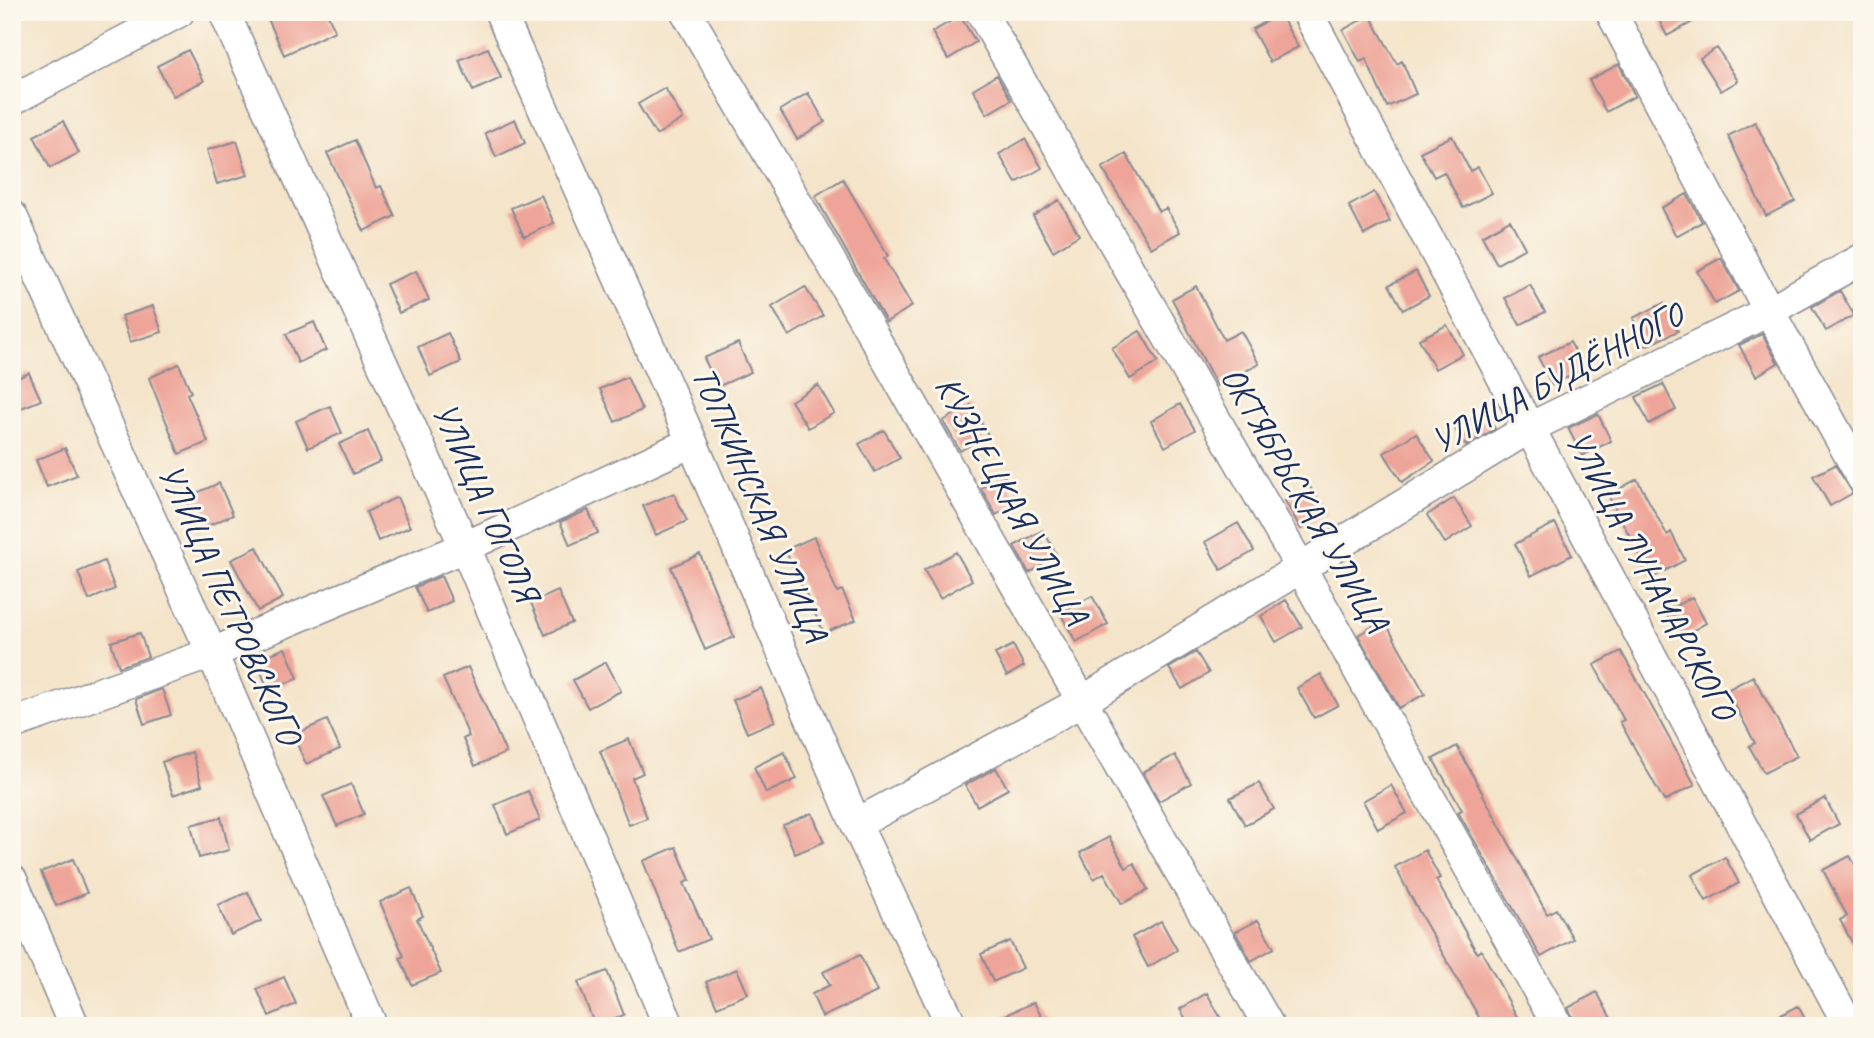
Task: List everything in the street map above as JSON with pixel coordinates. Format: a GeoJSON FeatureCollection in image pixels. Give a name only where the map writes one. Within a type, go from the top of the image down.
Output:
{"type":"FeatureCollection","features":[{"type":"Feature","properties":{"kind":"street"},"geometry":{"type":"LineString","coordinates":[[12,100],[179,12]]}},
{"type":"Feature","properties":{"kind":"street","name":"УЛИЦА ГОГОЛЯ"},"geometry":{"type":"LineString","coordinates":[[224,12],[465,547],[669,1026]]}},
{"type":"Feature","properties":{"kind":"street","name":"ТОПКИНСКАЯ УЛИЦА"},"geometry":{"type":"LineString","coordinates":[[500,12],[692,442],[856,824],[951,1026]]}},
{"type":"Feature","properties":{"kind":"street","name":"КУЗНЕЦКАЯ УЛИЦА"},"geometry":{"type":"LineString","coordinates":[[686,12],[889,359],[1081,702],[1269,1026]]}},
{"type":"Feature","properties":{"kind":"street","name":"ОКТЯБРЬСКАЯ УЛИЦА"},"geometry":{"type":"LineString","coordinates":[[981,12],[1302,570],[1558,1026]]}},
{"type":"Feature","properties":{"kind":"street","name":"УЛИЦА ЛУНАЧАРСКОГО"},"geometry":{"type":"LineString","coordinates":[[1307,12],[1849,1026]]}},
{"type":"Feature","properties":{"kind":"street"},"geometry":{"type":"LineString","coordinates":[[1611,12],[1769,311],[1862,478]]}},
{"type":"Feature","properties":{"kind":"street","name":"УЛИЦА ПЕТРОВСКОГО"},"geometry":{"type":"LineString","coordinates":[[12,216],[212,653],[372,1026]]}},
{"type":"Feature","properties":{"kind":"street","name":"УЛИЦА БУДЁННОГО"},"geometry":{"type":"LineString","coordinates":[[856,824],[1081,702],[1302,570],[1529,428],[1769,311],[1862,260]]}},
{"type":"Feature","properties":{"kind":"street"},"geometry":{"type":"LineString","coordinates":[[12,724],[212,653],[465,547],[692,442]]}},
{"type":"Feature","properties":{"kind":"street"},"geometry":{"type":"LineString","coordinates":[[12,880],[74,1026]]}},
{"type":"Feature","properties":{"kind":"building"},"geometry":{"type":"Polygon","coordinates":[[[265,12],[327,12],[335,31],[284,55],[265,12]]]}},
{"type":"Feature","properties":{"kind":"building"},"geometry":{"type":"Polygon","coordinates":[[[1655,12],[1711,12],[1667,36],[1655,12]]]}},
{"type":"Feature","properties":{"kind":"building"},"geometry":{"type":"Polygon","coordinates":[[[1280,14],[1298,47],[1270,62],[1252,29],[1280,14]]]}},
{"type":"Feature","properties":{"kind":"building"},"geometry":{"type":"Polygon","coordinates":[[[1370,15],[1397,64],[1402,61],[1416,94],[1387,107],[1366,59],[1360,62],[1343,30],[1370,15]]]}},
{"type":"Feature","properties":{"kind":"building"},"geometry":{"type":"Polygon","coordinates":[[[960,16],[976,42],[948,59],[932,32],[960,16]]]}},
{"type":"Feature","properties":{"kind":"building"},"geometry":{"type":"Polygon","coordinates":[[[488,48],[501,78],[473,91],[459,60],[488,48]]]}},
{"type":"Feature","properties":{"kind":"building"},"geometry":{"type":"Polygon","coordinates":[[[1717,48],[1738,81],[1721,91],[1700,58],[1717,48]]]}},
{"type":"Feature","properties":{"kind":"building"},"geometry":{"type":"Polygon","coordinates":[[[188,50],[204,81],[173,96],[157,66],[188,50]]]}},
{"type":"Feature","properties":{"kind":"building"},"geometry":{"type":"Polygon","coordinates":[[[1619,64],[1635,96],[1606,112],[1589,80],[1619,64]]]}},
{"type":"Feature","properties":{"kind":"building"},"geometry":{"type":"Polygon","coordinates":[[[997,75],[1011,100],[987,114],[973,89],[997,75]]]}},
{"type":"Feature","properties":{"kind":"building"},"geometry":{"type":"Polygon","coordinates":[[[665,88],[683,119],[656,135],[638,104],[665,88]]]}},
{"type":"Feature","properties":{"kind":"building"},"geometry":{"type":"Polygon","coordinates":[[[808,93],[825,122],[797,139],[780,110],[808,93]]]}},
{"type":"Feature","properties":{"kind":"building"},"geometry":{"type":"Polygon","coordinates":[[[515,119],[525,143],[496,157],[485,133],[515,119]]]}},
{"type":"Feature","properties":{"kind":"building"},"geometry":{"type":"Polygon","coordinates":[[[63,121],[79,153],[50,168],[34,136],[63,121]]]}},
{"type":"Feature","properties":{"kind":"building"},"geometry":{"type":"Polygon","coordinates":[[[1755,122],[1795,201],[1766,216],[1728,136],[1755,122]]]}},
{"type":"Feature","properties":{"kind":"building"},"geometry":{"type":"Polygon","coordinates":[[[1452,136],[1470,171],[1478,167],[1492,193],[1463,208],[1444,172],[1434,177],[1420,152],[1452,136]]]}},
{"type":"Feature","properties":{"kind":"building"},"geometry":{"type":"Polygon","coordinates":[[[1025,139],[1042,168],[1016,183],[999,154],[1025,139]]]}},
{"type":"Feature","properties":{"kind":"building"},"geometry":{"type":"Polygon","coordinates":[[[355,140],[376,188],[381,186],[395,216],[364,231],[327,153],[355,140]]]}},
{"type":"Feature","properties":{"kind":"building"},"geometry":{"type":"Polygon","coordinates":[[[237,141],[248,175],[217,184],[207,150],[237,141]]]}},
{"type":"Feature","properties":{"kind":"building"},"geometry":{"type":"Polygon","coordinates":[[[1126,154],[1159,212],[1166,208],[1180,232],[1151,248],[1102,168],[1126,154]]]}},
{"type":"Feature","properties":{"kind":"building"},"geometry":{"type":"Polygon","coordinates":[[[843,179],[888,256],[884,259],[912,306],[886,322],[815,196],[843,179]]]}},
{"type":"Feature","properties":{"kind":"building"},"geometry":{"type":"Polygon","coordinates":[[[1374,192],[1390,221],[1364,235],[1349,206],[1374,192]]]}},
{"type":"Feature","properties":{"kind":"building"},"geometry":{"type":"Polygon","coordinates":[[[1687,194],[1702,222],[1676,236],[1661,208],[1687,194]]]}},
{"type":"Feature","properties":{"kind":"building"},"geometry":{"type":"Polygon","coordinates":[[[541,195],[554,223],[524,237],[511,208],[541,195]]]}},
{"type":"Feature","properties":{"kind":"building"},"geometry":{"type":"Polygon","coordinates":[[[1059,200],[1079,235],[1053,251],[1033,216],[1059,200]]]}},
{"type":"Feature","properties":{"kind":"building"},"geometry":{"type":"Polygon","coordinates":[[[1510,220],[1525,248],[1497,264],[1482,236],[1510,220]]]}},
{"type":"Feature","properties":{"kind":"building"},"geometry":{"type":"Polygon","coordinates":[[[1721,258],[1739,291],[1715,304],[1697,271],[1721,258]]]}},
{"type":"Feature","properties":{"kind":"building"},"geometry":{"type":"Polygon","coordinates":[[[416,271],[429,300],[399,313],[386,284],[416,271]]]}},
{"type":"Feature","properties":{"kind":"building"},"geometry":{"type":"Polygon","coordinates":[[[1416,271],[1429,296],[1403,310],[1389,285],[1416,271]]]}},
{"type":"Feature","properties":{"kind":"building"},"geometry":{"type":"Polygon","coordinates":[[[1530,285],[1545,312],[1520,325],[1505,298],[1530,285]]]}},
{"type":"Feature","properties":{"kind":"building"},"geometry":{"type":"Polygon","coordinates":[[[1196,286],[1224,340],[1241,331],[1259,364],[1217,386],[1172,299],[1196,286]]]}},
{"type":"Feature","properties":{"kind":"building"},"geometry":{"type":"Polygon","coordinates":[[[805,287],[823,316],[789,336],[772,307],[805,287]]]}},
{"type":"Feature","properties":{"kind":"building"},"geometry":{"type":"Polygon","coordinates":[[[1840,291],[1854,315],[1826,331],[1812,307],[1840,291]]]}},
{"type":"Feature","properties":{"kind":"building"},"geometry":{"type":"Polygon","coordinates":[[[1664,303],[1678,331],[1646,346],[1633,318],[1664,303]]]}},
{"type":"Feature","properties":{"kind":"building"},"geometry":{"type":"Polygon","coordinates":[[[153,306],[162,332],[130,342],[122,316],[153,306]]]}},
{"type":"Feature","properties":{"kind":"building"},"geometry":{"type":"Polygon","coordinates":[[[314,322],[326,350],[298,363],[286,334],[314,322]]]}},
{"type":"Feature","properties":{"kind":"building"},"geometry":{"type":"Polygon","coordinates":[[[1447,325],[1463,354],[1435,369],[1419,339],[1447,325]]]}},
{"type":"Feature","properties":{"kind":"building"},"geometry":{"type":"Polygon","coordinates":[[[1140,331],[1158,362],[1130,379],[1112,348],[1140,331]]]}},
{"type":"Feature","properties":{"kind":"building"},"geometry":{"type":"Polygon","coordinates":[[[448,333],[461,362],[430,376],[418,347],[448,333]]]}},
{"type":"Feature","properties":{"kind":"building"},"geometry":{"type":"Polygon","coordinates":[[[1762,334],[1778,363],[1756,376],[1739,345],[1762,334]]]}},
{"type":"Feature","properties":{"kind":"building"},"geometry":{"type":"Polygon","coordinates":[[[1570,342],[1584,369],[1552,385],[1538,357],[1570,342]]]}},
{"type":"Feature","properties":{"kind":"building"},"geometry":{"type":"Polygon","coordinates":[[[738,343],[751,372],[717,387],[704,358],[738,343]]]}},
{"type":"Feature","properties":{"kind":"building"},"geometry":{"type":"Polygon","coordinates":[[[179,364],[191,392],[187,394],[208,442],[179,454],[149,378],[179,364]]]}},
{"type":"Feature","properties":{"kind":"building"},"geometry":{"type":"Polygon","coordinates":[[[29,373],[41,400],[12,412],[12,380],[29,373]]]}},
{"type":"Feature","properties":{"kind":"building"},"geometry":{"type":"Polygon","coordinates":[[[627,377],[642,410],[615,422],[600,389],[627,377]]]}},
{"type":"Feature","properties":{"kind":"building"},"geometry":{"type":"Polygon","coordinates":[[[1663,384],[1676,410],[1649,424],[1636,397],[1663,384]]]}},
{"type":"Feature","properties":{"kind":"building"},"geometry":{"type":"Polygon","coordinates":[[[818,385],[834,413],[808,428],[791,401],[818,385]]]}},
{"type":"Feature","properties":{"kind":"building"},"geometry":{"type":"Polygon","coordinates":[[[1180,404],[1195,430],[1165,447],[1151,421],[1180,404]]]}},
{"type":"Feature","properties":{"kind":"building"},"geometry":{"type":"Polygon","coordinates":[[[971,405],[988,435],[960,451],[943,421],[971,405]]]}},
{"type":"Feature","properties":{"kind":"building"},"geometry":{"type":"Polygon","coordinates":[[[330,406],[342,433],[308,448],[296,421],[330,406]]]}},
{"type":"Feature","properties":{"kind":"building"},"geometry":{"type":"Polygon","coordinates":[[[1484,411],[1495,429],[1466,446],[1455,429],[1484,411]]]}},
{"type":"Feature","properties":{"kind":"building"},"geometry":{"type":"Polygon","coordinates":[[[1598,414],[1611,441],[1582,456],[1568,428],[1598,414]]]}},
{"type":"Feature","properties":{"kind":"building"},"geometry":{"type":"Polygon","coordinates":[[[884,430],[900,458],[875,472],[859,444],[884,430]]]}},
{"type":"Feature","properties":{"kind":"building"},"geometry":{"type":"Polygon","coordinates":[[[368,431],[381,461],[353,474],[339,444],[368,431]]]}},
{"type":"Feature","properties":{"kind":"building"},"geometry":{"type":"Polygon","coordinates":[[[1416,433],[1434,461],[1402,482],[1384,453],[1416,433]]]}},
{"type":"Feature","properties":{"kind":"building"},"geometry":{"type":"Polygon","coordinates":[[[65,448],[77,475],[47,487],[36,460],[65,448]]]}},
{"type":"Feature","properties":{"kind":"building"},"geometry":{"type":"Polygon","coordinates":[[[1835,465],[1853,493],[1830,506],[1813,476],[1835,465]]]}},
{"type":"Feature","properties":{"kind":"building"},"geometry":{"type":"Polygon","coordinates":[[[1004,475],[1019,502],[996,515],[981,488],[1004,475]]]}},
{"type":"Feature","properties":{"kind":"building"},"geometry":{"type":"Polygon","coordinates":[[[1637,479],[1667,535],[1671,532],[1685,560],[1652,578],[1608,495],[1637,479]]]}},
{"type":"Feature","properties":{"kind":"building"},"geometry":{"type":"Polygon","coordinates":[[[219,483],[233,515],[198,530],[185,498],[219,483]]]}},
{"type":"Feature","properties":{"kind":"building"},"geometry":{"type":"Polygon","coordinates":[[[1310,487],[1326,514],[1301,529],[1285,501],[1310,487]]]}},
{"type":"Feature","properties":{"kind":"building"},"geometry":{"type":"Polygon","coordinates":[[[674,493],[687,521],[656,535],[643,506],[674,493]]]}},
{"type":"Feature","properties":{"kind":"building"},"geometry":{"type":"Polygon","coordinates":[[[397,497],[410,527],[378,541],[366,512],[397,497]]]}},
{"type":"Feature","properties":{"kind":"building"},"geometry":{"type":"Polygon","coordinates":[[[1454,498],[1472,526],[1445,543],[1427,515],[1454,498]]]}},
{"type":"Feature","properties":{"kind":"building"},"geometry":{"type":"Polygon","coordinates":[[[588,510],[598,533],[570,545],[560,522],[588,510]]]}},
{"type":"Feature","properties":{"kind":"building"},"geometry":{"type":"Polygon","coordinates":[[[1238,523],[1254,551],[1221,570],[1205,542],[1238,523]]]}},
{"type":"Feature","properties":{"kind":"building"},"geometry":{"type":"Polygon","coordinates":[[[1555,523],[1572,555],[1531,576],[1515,544],[1555,523]]]}},
{"type":"Feature","properties":{"kind":"building"},"geometry":{"type":"Polygon","coordinates":[[[1043,530],[1058,557],[1029,573],[1014,546],[1043,530]]]}},
{"type":"Feature","properties":{"kind":"building"},"geometry":{"type":"Polygon","coordinates":[[[814,537],[837,592],[842,590],[856,620],[824,633],[785,550],[814,537]]]}},
{"type":"Feature","properties":{"kind":"building"},"geometry":{"type":"Polygon","coordinates":[[[257,547],[283,598],[258,611],[231,560],[257,547]]]}},
{"type":"Feature","properties":{"kind":"building"},"geometry":{"type":"Polygon","coordinates":[[[956,552],[972,580],[940,598],[924,570],[956,552]]]}},
{"type":"Feature","properties":{"kind":"building"},"geometry":{"type":"Polygon","coordinates":[[[700,554],[734,637],[705,650],[671,567],[700,554]]]}},
{"type":"Feature","properties":{"kind":"building"},"geometry":{"type":"Polygon","coordinates":[[[104,561],[115,589],[89,600],[78,572],[104,561]]]}},
{"type":"Feature","properties":{"kind":"building"},"geometry":{"type":"Polygon","coordinates":[[[441,576],[452,601],[427,613],[415,587],[441,576]]]}},
{"type":"Feature","properties":{"kind":"building"},"geometry":{"type":"Polygon","coordinates":[[[558,591],[572,623],[545,635],[531,603],[558,591]]]}},
{"type":"Feature","properties":{"kind":"building"},"geometry":{"type":"Polygon","coordinates":[[[1092,596],[1108,624],[1076,642],[1060,613],[1092,596]]]}},
{"type":"Feature","properties":{"kind":"building"},"geometry":{"type":"Polygon","coordinates":[[[1692,597],[1706,623],[1679,638],[1665,612],[1692,597]]]}},
{"type":"Feature","properties":{"kind":"building"},"geometry":{"type":"Polygon","coordinates":[[[1286,600],[1302,627],[1276,642],[1261,616],[1286,600]]]}},
{"type":"Feature","properties":{"kind":"building"},"geometry":{"type":"Polygon","coordinates":[[[1384,620],[1425,694],[1399,708],[1358,635],[1384,620]]]}},
{"type":"Feature","properties":{"kind":"building"},"geometry":{"type":"Polygon","coordinates":[[[140,633],[148,657],[119,667],[111,642],[140,633]]]}},
{"type":"Feature","properties":{"kind":"building"},"geometry":{"type":"Polygon","coordinates":[[[1013,645],[1024,666],[1007,676],[995,654],[1013,645]]]}},
{"type":"Feature","properties":{"kind":"building"},"geometry":{"type":"Polygon","coordinates":[[[285,648],[298,678],[269,691],[256,660],[285,648]]]}},
{"type":"Feature","properties":{"kind":"building"},"geometry":{"type":"Polygon","coordinates":[[[1621,651],[1695,785],[1664,801],[1620,722],[1624,720],[1594,665],[1621,651]]]}},
{"type":"Feature","properties":{"kind":"building"},"geometry":{"type":"Polygon","coordinates":[[[1196,652],[1209,673],[1182,689],[1169,668],[1196,652]]]}},
{"type":"Feature","properties":{"kind":"building"},"geometry":{"type":"Polygon","coordinates":[[[606,662],[621,691],[588,708],[573,680],[606,662]]]}},
{"type":"Feature","properties":{"kind":"building"},"geometry":{"type":"Polygon","coordinates":[[[468,667],[506,753],[475,766],[463,739],[469,736],[443,678],[468,667]]]}},
{"type":"Feature","properties":{"kind":"building"},"geometry":{"type":"Polygon","coordinates":[[[1321,674],[1338,705],[1314,718],[1297,688],[1321,674]]]}},
{"type":"Feature","properties":{"kind":"building"},"geometry":{"type":"Polygon","coordinates":[[[1753,676],[1797,756],[1764,773],[1749,746],[1755,743],[1727,690],[1753,676]]]}},
{"type":"Feature","properties":{"kind":"building"},"geometry":{"type":"Polygon","coordinates":[[[761,688],[775,721],[747,733],[733,700],[761,688]]]}},
{"type":"Feature","properties":{"kind":"building"},"geometry":{"type":"Polygon","coordinates":[[[162,689],[171,715],[144,724],[136,699],[162,689]]]}},
{"type":"Feature","properties":{"kind":"building"},"geometry":{"type":"Polygon","coordinates":[[[327,720],[340,749],[306,764],[293,735],[327,720]]]}},
{"type":"Feature","properties":{"kind":"building"},"geometry":{"type":"Polygon","coordinates":[[[629,739],[643,773],[632,778],[647,818],[629,825],[600,751],[629,739]]]}},
{"type":"Feature","properties":{"kind":"building"},"geometry":{"type":"Polygon","coordinates":[[[1457,746],[1547,914],[1556,909],[1573,939],[1541,957],[1458,812],[1462,810],[1433,759],[1457,746]]]}},
{"type":"Feature","properties":{"kind":"building"},"geometry":{"type":"Polygon","coordinates":[[[192,752],[202,785],[173,795],[162,762],[192,752]]]}},
{"type":"Feature","properties":{"kind":"building"},"geometry":{"type":"Polygon","coordinates":[[[784,752],[797,779],[766,793],[754,767],[784,752]]]}},
{"type":"Feature","properties":{"kind":"building"},"geometry":{"type":"Polygon","coordinates":[[[1175,755],[1191,783],[1159,801],[1143,772],[1175,755]]]}},
{"type":"Feature","properties":{"kind":"building"},"geometry":{"type":"Polygon","coordinates":[[[996,768],[1008,789],[977,806],[965,785],[996,768]]]}},
{"type":"Feature","properties":{"kind":"building"},"geometry":{"type":"Polygon","coordinates":[[[1259,783],[1274,809],[1245,825],[1230,798],[1259,783]]]}},
{"type":"Feature","properties":{"kind":"building"},"geometry":{"type":"Polygon","coordinates":[[[351,784],[364,814],[337,826],[323,796],[351,784]]]}},
{"type":"Feature","properties":{"kind":"building"},"geometry":{"type":"Polygon","coordinates":[[[1391,785],[1407,813],[1378,829],[1363,801],[1391,785]]]}},
{"type":"Feature","properties":{"kind":"building"},"geometry":{"type":"Polygon","coordinates":[[[528,791],[540,820],[507,834],[495,805],[528,791]]]}},
{"type":"Feature","properties":{"kind":"building"},"geometry":{"type":"Polygon","coordinates":[[[1825,798],[1839,824],[1810,840],[1796,814],[1825,798]]]}},
{"type":"Feature","properties":{"kind":"building"},"geometry":{"type":"Polygon","coordinates":[[[812,813],[824,842],[795,854],[783,825],[812,813]]]}},
{"type":"Feature","properties":{"kind":"building"},"geometry":{"type":"Polygon","coordinates":[[[221,817],[229,850],[199,858],[191,825],[221,817]]]}},
{"type":"Feature","properties":{"kind":"building"},"geometry":{"type":"Polygon","coordinates":[[[1109,837],[1126,868],[1134,863],[1148,890],[1122,904],[1104,873],[1094,879],[1080,853],[1109,837]]]}},
{"type":"Feature","properties":{"kind":"building"},"geometry":{"type":"Polygon","coordinates":[[[676,847],[690,880],[684,883],[709,939],[679,952],[643,861],[676,847]]]}},
{"type":"Feature","properties":{"kind":"building"},"geometry":{"type":"Polygon","coordinates":[[[1425,850],[1440,878],[1436,880],[1477,953],[1481,950],[1522,1026],[1484,1026],[1423,919],[1395,867],[1425,850]]]}},
{"type":"Feature","properties":{"kind":"building"},"geometry":{"type":"Polygon","coordinates":[[[1850,856],[1862,877],[1862,961],[1840,920],[1847,916],[1823,870],[1850,856]]]}},
{"type":"Feature","properties":{"kind":"building"},"geometry":{"type":"Polygon","coordinates":[[[1725,857],[1739,883],[1706,901],[1692,875],[1725,857]]]}},
{"type":"Feature","properties":{"kind":"building"},"geometry":{"type":"Polygon","coordinates":[[[73,859],[87,893],[56,906],[41,872],[73,859]]]}},
{"type":"Feature","properties":{"kind":"building"},"geometry":{"type":"Polygon","coordinates":[[[411,888],[423,916],[417,919],[441,973],[412,985],[400,958],[404,956],[380,902],[411,888]]]}},
{"type":"Feature","properties":{"kind":"building"},"geometry":{"type":"Polygon","coordinates":[[[248,892],[261,921],[231,935],[218,905],[248,892]]]}},
{"type":"Feature","properties":{"kind":"building"},"geometry":{"type":"Polygon","coordinates":[[[1258,920],[1274,948],[1251,961],[1235,932],[1258,920]]]}},
{"type":"Feature","properties":{"kind":"building"},"geometry":{"type":"Polygon","coordinates":[[[1161,921],[1177,950],[1148,967],[1132,937],[1161,921]]]}},
{"type":"Feature","properties":{"kind":"building"},"geometry":{"type":"Polygon","coordinates":[[[1010,941],[1023,968],[993,982],[981,954],[1010,941]]]}},
{"type":"Feature","properties":{"kind":"building"},"geometry":{"type":"Polygon","coordinates":[[[860,955],[877,992],[822,1017],[812,994],[830,985],[823,972],[860,955]]]}},
{"type":"Feature","properties":{"kind":"building"},"geometry":{"type":"Polygon","coordinates":[[[737,969],[748,994],[717,1007],[706,982],[737,969]]]}},
{"type":"Feature","properties":{"kind":"building"},"geometry":{"type":"Polygon","coordinates":[[[607,971],[624,1015],[595,1026],[578,982],[607,971]]]}},
{"type":"Feature","properties":{"kind":"building"},"geometry":{"type":"Polygon","coordinates":[[[284,977],[296,1004],[269,1016],[257,989],[284,977]]]}},
{"type":"Feature","properties":{"kind":"building"},"geometry":{"type":"Polygon","coordinates":[[[1597,992],[1615,1026],[1577,1026],[1568,1008],[1597,992]]]}},
{"type":"Feature","properties":{"kind":"building"},"geometry":{"type":"Polygon","coordinates":[[[1207,993],[1225,1026],[1190,1026],[1180,1009],[1207,993]]]}},
{"type":"Feature","properties":{"kind":"building"},"geometry":{"type":"Polygon","coordinates":[[[1034,1002],[1046,1026],[982,1026],[1034,1002]]]}},
{"type":"Feature","properties":{"kind":"building"},"geometry":{"type":"Polygon","coordinates":[[[1798,1006],[1809,1026],[1760,1026],[1798,1006]]]}}]}
